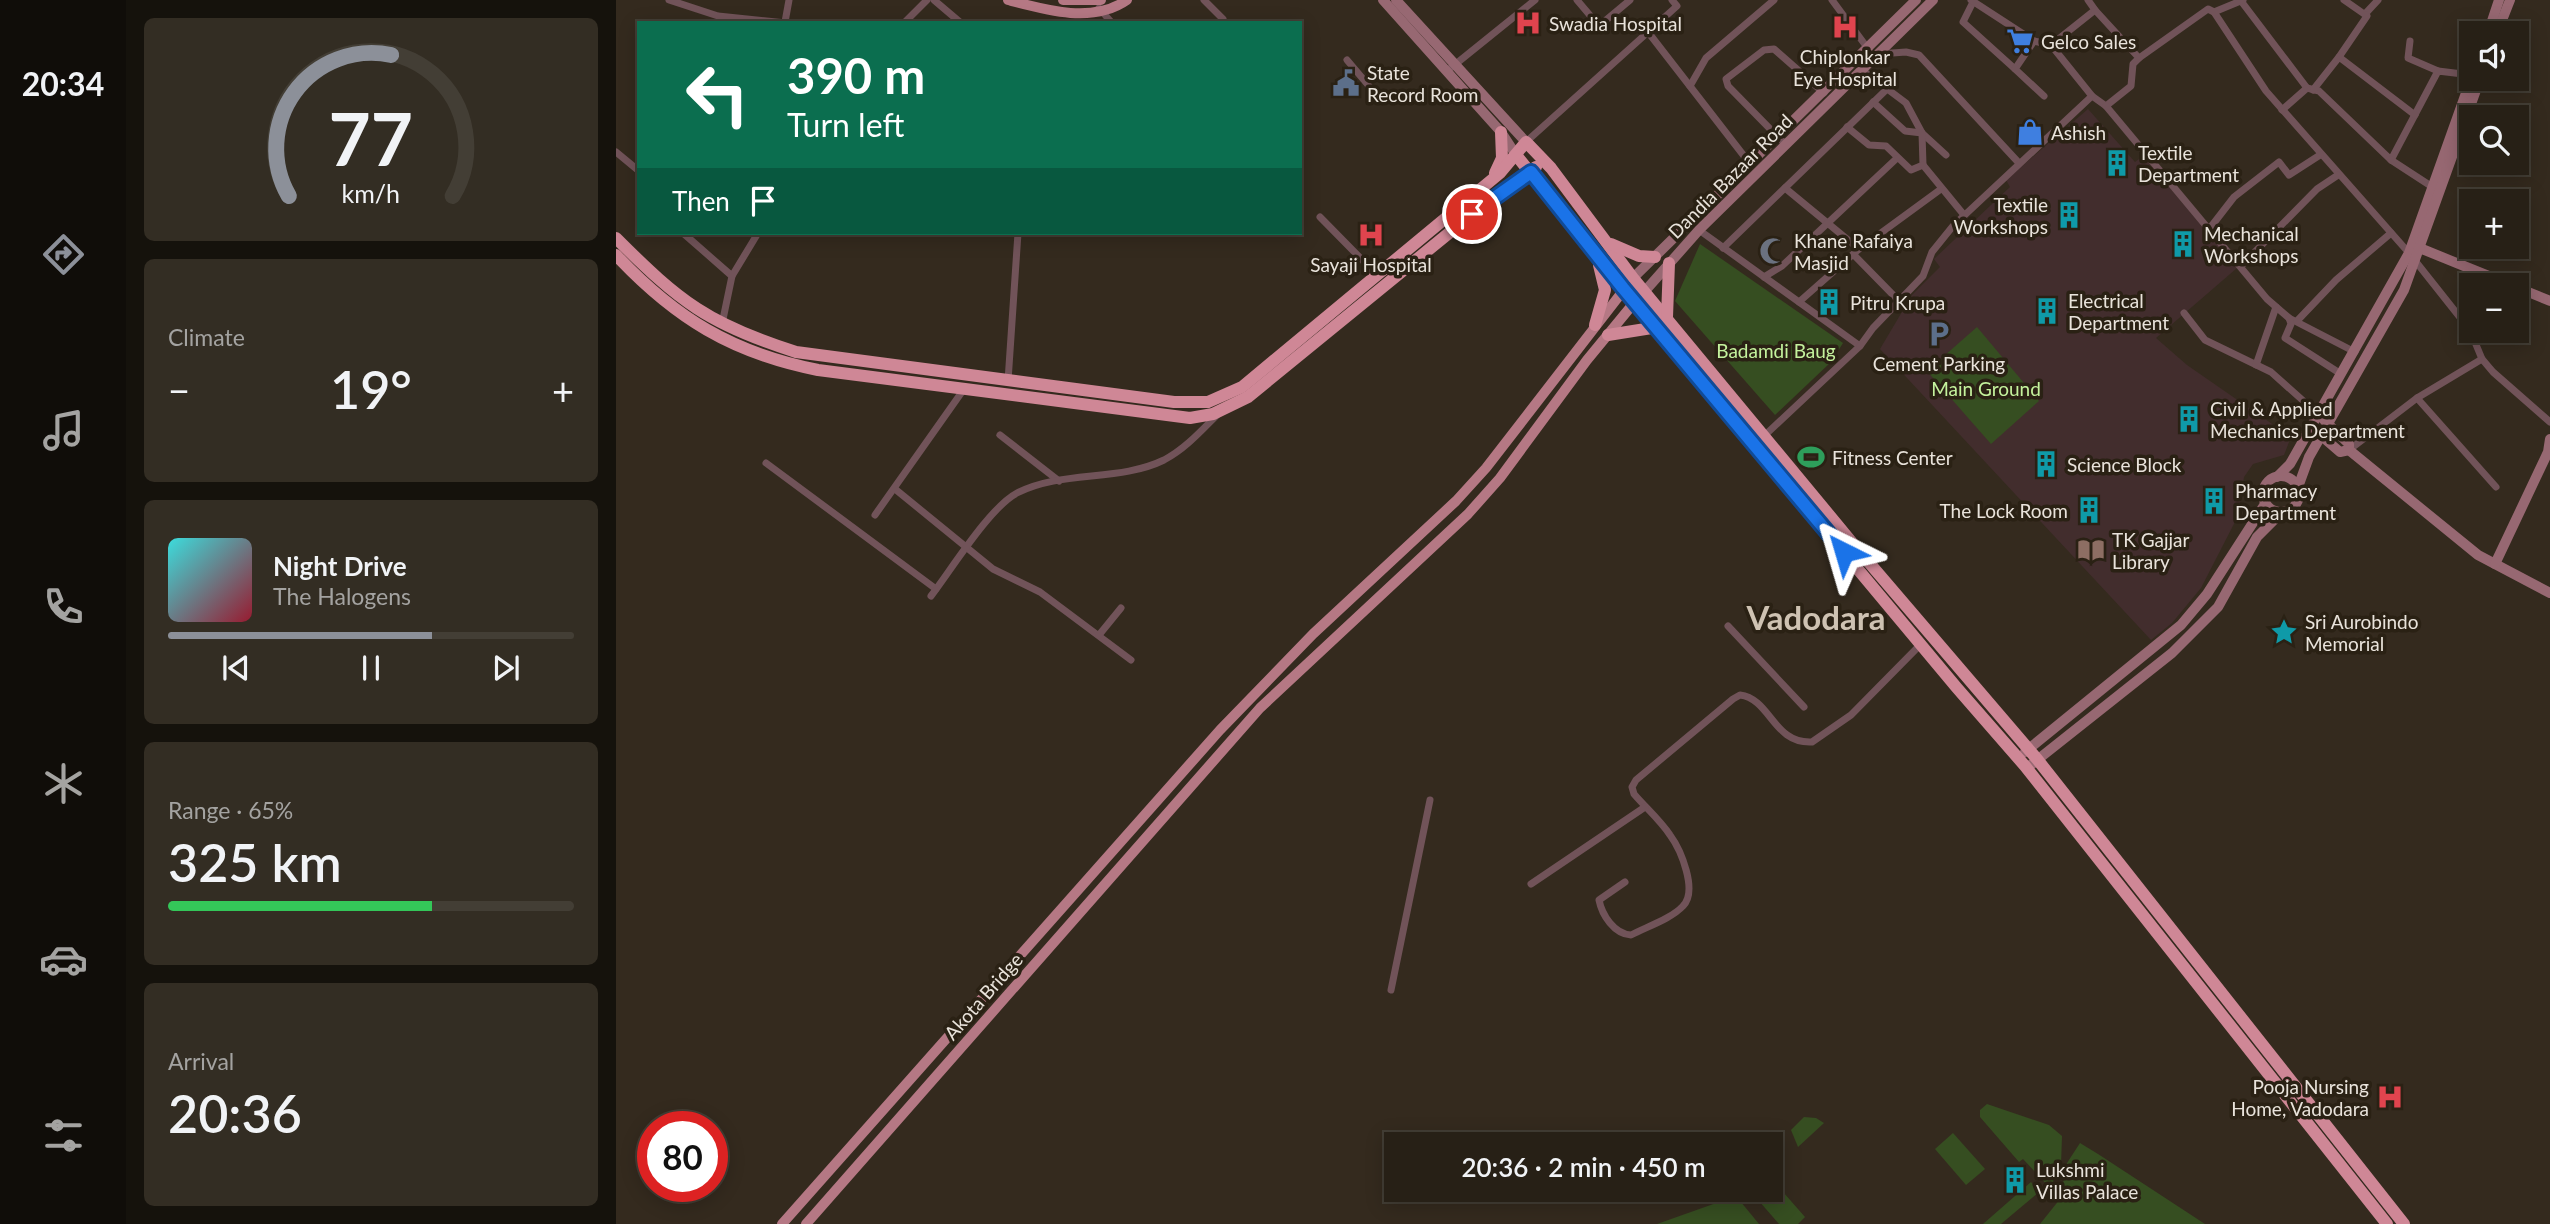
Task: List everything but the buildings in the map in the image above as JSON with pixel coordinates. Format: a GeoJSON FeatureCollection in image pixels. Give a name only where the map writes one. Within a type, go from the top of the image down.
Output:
{"type":"FeatureCollection","features":[{"type":"Feature","properties":{"kind":"highway"},"geometry":{"type":"LineString","coordinates":[[1486,185],[1502,158],[1501,132]]}},
{"type":"Feature","properties":{"kind":"highway"},"geometry":{"type":"LineString","coordinates":[[625,264],[743,335],[820,358],[1192,404],[1226,396],[1242,387],[1486,185],[1527,142],[1611,244],[1633,278],[1645,291],[1662,322],[1754,444],[2028,759],[2404,1224]]}},
{"type":"Feature","properties":{"kind":"highway"},"geometry":{"type":"LineString","coordinates":[[1516,155],[1635,302],[1662,322],[1765,436],[1925,640]]}},
{"type":"Feature","properties":{"kind":"highway"},"geometry":{"type":"LineString","coordinates":[[617,245],[625,264],[664,303],[738,346],[776,361],[818,370],[1190,418],[1222,410],[1248,397],[1492,198],[1544,160]]}},
{"type":"Feature","properties":{"kind":"highway"},"geometry":{"type":"LineString","coordinates":[[1611,244],[1639,256],[1656,257]]}},
{"type":"Feature","properties":{"kind":"highway"},"geometry":{"type":"LineString","coordinates":[[1592,251],[1603,274],[1605,290],[1595,325]]}},
{"type":"Feature","properties":{"kind":"highway"},"geometry":{"type":"LineString","coordinates":[[1662,322],[1669,263]]}},
{"type":"Feature","properties":{"kind":"highway"},"geometry":{"type":"LineString","coordinates":[[1608,335],[1662,322]]}},
{"type":"Feature","properties":{"kind":"highway"},"geometry":{"type":"LineString","coordinates":[[2028,759],[2387,1224]]}},
{"type":"Feature","properties":{"kind":"main road"},"geometry":{"type":"LineString","coordinates":[[1008,0],[1079,14],[1102,12],[1126,0]]}},
{"type":"Feature","properties":{"kind":"main road"},"geometry":{"type":"LineString","coordinates":[[1063,0],[1098,1]]}},
{"type":"Feature","properties":{"kind":"main road"},"geometry":{"type":"LineString","coordinates":[[1383,0],[1527,142]]}},
{"type":"Feature","properties":{"kind":"main road"},"geometry":{"type":"LineString","coordinates":[[1396,0],[1501,132],[1516,155]]}},
{"type":"Feature","properties":{"kind":"main road","name":"Dandia Bazaar Road"},"geometry":{"type":"LineString","coordinates":[[1645,291],[1694,227],[1751,165],[1782,142],[1824,93],[1874,54],[1933,0]]}},
{"type":"Feature","properties":{"kind":"main road"},"geometry":{"type":"LineString","coordinates":[[2492,21],[2499,0]]}},
{"type":"Feature","properties":{"kind":"main road"},"geometry":{"type":"LineString","coordinates":[[2502,21],[2510,0]]}},
{"type":"Feature","properties":{"kind":"main road","name":"Dandia Bazaar Road"},"geometry":{"type":"LineString","coordinates":[[1633,278],[1694,227],[1861,70],[1910,2]]}},
{"type":"Feature","properties":{"kind":"main road"},"geometry":{"type":"LineString","coordinates":[[2028,759],[2172,653],[2218,607],[2257,537],[2290,510],[2299,498],[2298,487],[2321,435],[2404,290],[2467,91]]}},
{"type":"Feature","properties":{"kind":"main road"},"geometry":{"type":"LineString","coordinates":[[2028,759],[2181,625],[2207,594],[2266,504],[2264,487],[2290,464],[2340,374],[2412,258],[2422,249],[2436,188],[2475,91]]}},
{"type":"Feature","properties":{"kind":"main road"},"geometry":{"type":"LineString","coordinates":[[2422,249],[2481,273]]}},
{"type":"Feature","properties":{"kind":"main road"},"geometry":{"type":"LineString","coordinates":[[782,1224],[1175,781],[1313,634],[1457,501],[1498,453],[1633,278]]}},
{"type":"Feature","properties":{"kind":"main road","name":"Akota Bridge"},"geometry":{"type":"LineString","coordinates":[[806,1224],[1260,708],[1468,514],[1500,478],[1608,335],[1645,291]]}},
{"type":"Feature","properties":{"kind":"main road"},"geometry":{"type":"LineString","coordinates":[[2529,293],[2550,301]]}},
{"type":"Feature","properties":{"kind":"main road"},"geometry":{"type":"LineString","coordinates":[[2318,414],[2349,444],[2349,450]]}},
{"type":"Feature","properties":{"kind":"main road"},"geometry":{"type":"LineString","coordinates":[[2310,426],[2340,452],[2349,450]]}},
{"type":"Feature","properties":{"kind":"main road"},"geometry":{"type":"LineString","coordinates":[[2495,564],[2549,453],[2550,439]]}},
{"type":"Feature","properties":{"kind":"main road"},"geometry":{"type":"LineString","coordinates":[[2349,450],[2478,555],[2550,593]]}},
{"type":"Feature","properties":{"kind":"main road"},"geometry":{"type":"LineString","coordinates":[[2277,477],[2287,477],[2298,487]]}},
{"type":"Feature","properties":{"kind":"main road"},"geometry":{"type":"LineString","coordinates":[[2266,504],[2274,511],[2290,510]]}},
{"type":"Feature","properties":{"kind":"street"},"geometry":{"type":"LineString","coordinates":[[670,0],[718,16],[770,21]]}},
{"type":"Feature","properties":{"kind":"street"},"geometry":{"type":"LineString","coordinates":[[781,21],[789,0]]}},
{"type":"Feature","properties":{"kind":"street"},"geometry":{"type":"LineString","coordinates":[[906,21],[927,0]]}},
{"type":"Feature","properties":{"kind":"street"},"geometry":{"type":"LineString","coordinates":[[934,0],[959,21]]}},
{"type":"Feature","properties":{"kind":"street"},"geometry":{"type":"LineString","coordinates":[[1204,0],[1223,19]]}},
{"type":"Feature","properties":{"kind":"street"},"geometry":{"type":"LineString","coordinates":[[1450,69],[1535,0]]}},
{"type":"Feature","properties":{"kind":"street"},"geometry":{"type":"LineString","coordinates":[[1577,0],[1598,26],[1630,0]]}},
{"type":"Feature","properties":{"kind":"street"},"geometry":{"type":"LineString","coordinates":[[1527,142],[1677,6],[1672,0]]}},
{"type":"Feature","properties":{"kind":"street"},"geometry":{"type":"LineString","coordinates":[[1690,86],[1706,58],[1774,0]]}},
{"type":"Feature","properties":{"kind":"street"},"geometry":{"type":"LineString","coordinates":[[1832,0],[1874,54],[1906,52],[1919,55],[2018,162]]}},
{"type":"Feature","properties":{"kind":"street"},"geometry":{"type":"LineString","coordinates":[[2088,0],[2139,58]]}},
{"type":"Feature","properties":{"kind":"street"},"geometry":{"type":"LineString","coordinates":[[2214,12],[2242,0],[2310,89],[2319,91],[2391,160],[2436,188]]}},
{"type":"Feature","properties":{"kind":"street"},"geometry":{"type":"LineString","coordinates":[[2344,0],[2365,14]]}},
{"type":"Feature","properties":{"kind":"street"},"geometry":{"type":"LineString","coordinates":[[2282,110],[2310,89],[2339,57],[2365,14],[2378,0]]}},
{"type":"Feature","properties":{"kind":"street"},"geometry":{"type":"LineString","coordinates":[[1098,1],[1102,12],[1110,21]]}},
{"type":"Feature","properties":{"kind":"street"},"geometry":{"type":"LineString","coordinates":[[2044,96],[1964,22],[1972,1],[2034,41],[2051,45],[2092,96],[2106,106],[2276,307],[2293,320],[2355,352]]}},
{"type":"Feature","properties":{"kind":"street"},"geometry":{"type":"LineString","coordinates":[[1910,2],[1917,16]]}},
{"type":"Feature","properties":{"kind":"street"},"geometry":{"type":"LineString","coordinates":[[2106,106],[2131,86],[2133,64],[2139,58],[2208,9],[2214,12],[2282,110],[2391,233],[2470,330],[2482,359],[2550,422]]}},
{"type":"Feature","properties":{"kind":"street"},"geometry":{"type":"LineString","coordinates":[[2051,45],[2095,10]]}},
{"type":"Feature","properties":{"kind":"street"},"geometry":{"type":"LineString","coordinates":[[1648,32],[1751,165]]}},
{"type":"Feature","properties":{"kind":"street"},"geometry":{"type":"LineString","coordinates":[[2015,69],[2034,41]]}},
{"type":"Feature","properties":{"kind":"street"},"geometry":{"type":"LineString","coordinates":[[2410,41],[2408,58],[2438,71],[2459,75]]}},
{"type":"Feature","properties":{"kind":"street"},"geometry":{"type":"LineString","coordinates":[[1782,142],[1728,86],[1726,79],[1764,50],[1774,49],[1824,93]]}},
{"type":"Feature","properties":{"kind":"street"},"geometry":{"type":"LineString","coordinates":[[2339,57],[2415,115]]}},
{"type":"Feature","properties":{"kind":"street"},"geometry":{"type":"LineString","coordinates":[[1347,60],[1369,86]]}},
{"type":"Feature","properties":{"kind":"street"},"geometry":{"type":"LineString","coordinates":[[1861,70],[1910,107],[1922,133],[1946,155]]}},
{"type":"Feature","properties":{"kind":"street"},"geometry":{"type":"LineString","coordinates":[[2391,160],[2438,71]]}},
{"type":"Feature","properties":{"kind":"street"},"geometry":{"type":"LineString","coordinates":[[1723,248],[1886,90]]}},
{"type":"Feature","properties":{"kind":"street"},"geometry":{"type":"LineString","coordinates":[[1754,444],[1860,346],[1923,276],[1932,252],[1964,215],[2092,96]]}},
{"type":"Feature","properties":{"kind":"street"},"geometry":{"type":"LineString","coordinates":[[1873,102],[1905,131],[1922,133]]}},
{"type":"Feature","properties":{"kind":"street"},"geometry":{"type":"LineString","coordinates":[[1847,127],[1869,145],[1886,146],[1896,159],[1911,170],[1923,165]]}},
{"type":"Feature","properties":{"kind":"street"},"geometry":{"type":"LineString","coordinates":[[1922,133],[1923,165],[1964,215]]}},
{"type":"Feature","properties":{"kind":"street"},"geometry":{"type":"LineString","coordinates":[[616,152],[637,169]]}},
{"type":"Feature","properties":{"kind":"street"},"geometry":{"type":"LineString","coordinates":[[2210,228],[2234,197],[2279,162],[2289,175],[2320,155]]}},
{"type":"Feature","properties":{"kind":"street"},"geometry":{"type":"LineString","coordinates":[[1764,277],[1782,266],[1896,159]]}},
{"type":"Feature","properties":{"kind":"street"},"geometry":{"type":"LineString","coordinates":[[2241,266],[2317,189],[2338,175]]}},
{"type":"Feature","properties":{"kind":"street"},"geometry":{"type":"LineString","coordinates":[[1785,188],[1828,222],[1899,300]]}},
{"type":"Feature","properties":{"kind":"street"},"geometry":{"type":"LineString","coordinates":[[1799,302],[1857,252],[1941,189]]}},
{"type":"Feature","properties":{"kind":"street"},"geometry":{"type":"LineString","coordinates":[[1320,217],[1377,275]]}},
{"type":"Feature","properties":{"kind":"street"},"geometry":{"type":"LineString","coordinates":[[1694,227],[1860,346]]}},
{"type":"Feature","properties":{"kind":"street"},"geometry":{"type":"LineString","coordinates":[[2340,374],[2285,338],[2293,320],[2391,233]]}},
{"type":"Feature","properties":{"kind":"street"},"geometry":{"type":"LineString","coordinates":[[685,235],[732,276]]}},
{"type":"Feature","properties":{"kind":"street"},"geometry":{"type":"LineString","coordinates":[[722,324],[732,276],[757,235]]}},
{"type":"Feature","properties":{"kind":"street"},"geometry":{"type":"LineString","coordinates":[[1008,381],[1018,235]]}},
{"type":"Feature","properties":{"kind":"street"},"geometry":{"type":"LineString","coordinates":[[2256,365],[2276,307]]}},
{"type":"Feature","properties":{"kind":"street"},"geometry":{"type":"LineString","coordinates":[[2184,313],[2205,340],[2271,372],[2318,414]]}},
{"type":"Feature","properties":{"kind":"street"},"geometry":{"type":"LineString","coordinates":[[2349,450],[2417,398],[2482,359]]}},
{"type":"Feature","properties":{"kind":"street"},"geometry":{"type":"LineString","coordinates":[[875,514],[964,390]]}},
{"type":"Feature","properties":{"kind":"street"},"geometry":{"type":"LineString","coordinates":[[766,463],[934,593],[992,516],[1015,494],[1059,481],[1142,468],[1164,460],[1188,444],[1222,410],[1226,396]]}},
{"type":"Feature","properties":{"kind":"street"},"geometry":{"type":"LineString","coordinates":[[2417,398],[2496,487]]}},
{"type":"Feature","properties":{"kind":"street"},"geometry":{"type":"LineString","coordinates":[[1000,435],[1059,481]]}},
{"type":"Feature","properties":{"kind":"street"},"geometry":{"type":"LineString","coordinates":[[895,489],[966,550],[993,569],[1040,592],[1131,660]]}},
{"type":"Feature","properties":{"kind":"street"},"geometry":{"type":"LineString","coordinates":[[1099,635],[1121,608]]}},
{"type":"Feature","properties":{"kind":"street"},"geometry":{"type":"LineString","coordinates":[[1728,626],[1804,707]]}},
{"type":"Feature","properties":{"kind":"street"},"geometry":{"type":"LineString","coordinates":[[1625,882],[1600,900],[1613,928],[1624,934],[1630,935],[1679,910],[1689,894],[1671,837],[1634,794],[1632,787],[1636,780],[1733,699],[1740,695],[1753,700],[1791,739],[1812,741],[1851,715],[1925,640]]}},
{"type":"Feature","properties":{"kind":"street"},"geometry":{"type":"LineString","coordinates":[[1391,990],[1430,800]]}},
{"type":"Feature","properties":{"kind":"street"},"geometry":{"type":"LineString","coordinates":[[1531,884],[1645,807]]}},
{"type":"Feature","properties":{"kind":"shaded area"},"geometry":{"type":"Polygon","coordinates":[[[2088,109],[2135,162],[2143,156],[2237,268],[2156,338],[2187,365],[2291,437],[2284,455],[2253,464],[2244,477],[2238,516],[2201,588],[2172,623],[2151,640],[1880,349],[1912,295],[1940,267],[1934,259],[2010,187],[2006,180],[2088,109]]]}},
{"type":"Feature","properties":{"kind":"green space","name":"Badamdi Baug"},"geometry":{"type":"Polygon","coordinates":[[[1700,244],[1843,343],[1831,362],[1775,415],[1675,301],[1700,244]]]}},
{"type":"Feature","properties":{"kind":"green space","name":"Main Ground"},"geometry":{"type":"Polygon","coordinates":[[[1977,327],[2039,401],[1991,444],[1927,371],[1977,327]]]}},
{"type":"Feature","properties":{"kind":"green space"},"geometry":{"type":"Polygon","coordinates":[[[1987,1104],[2049,1125],[2062,1136],[2061,1165],[2050,1188],[2023,1159],[2019,1162],[1980,1117],[1980,1110],[1987,1104]]]}},
{"type":"Feature","properties":{"kind":"green space"},"geometry":{"type":"Polygon","coordinates":[[[1804,1117],[1816,1118],[1824,1123],[1798,1147],[1791,1130],[1804,1117]]]}},
{"type":"Feature","properties":{"kind":"green space"},"geometry":{"type":"Polygon","coordinates":[[[1953,1133],[1985,1169],[1966,1185],[1935,1149],[1953,1133]]]}},
{"type":"Feature","properties":{"kind":"green space"},"geometry":{"type":"Polygon","coordinates":[[[2080,1143],[2205,1224],[2040,1224],[2060,1199],[2067,1163],[2080,1143]]]}},
{"type":"Feature","properties":{"kind":"green space"},"geometry":{"type":"Polygon","coordinates":[[[2031,1182],[2039,1192],[2001,1224],[1983,1224],[2031,1182]]]}},
{"type":"Feature","properties":{"kind":"green space"},"geometry":{"type":"Polygon","coordinates":[[[1783,1192],[1805,1217],[1798,1224],[1779,1224],[1760,1202],[1783,1202],[1783,1192]]]}},
{"type":"Feature","properties":{"kind":"green space"},"geometry":{"type":"Polygon","coordinates":[[[1719,1202],[1741,1202],[1759,1224],[1657,1224],[1719,1202]]]}},
{"type":"Feature","properties":{"kind":"place","name":"Swadia Hospital"},"geometry":{"type":"Point","coordinates":[1528,23]}},
{"type":"Feature","properties":{"kind":"place","name":"Chiplonkar Eye Hospital"},"geometry":{"type":"Point","coordinates":[1845,27]}},
{"type":"Feature","properties":{"kind":"place","name":"Gelco Sales"},"geometry":{"type":"Point","coordinates":[2020,41]}},
{"type":"Feature","properties":{"kind":"place","name":"State Record Room"},"geometry":{"type":"Point","coordinates":[1346,83]}},
{"type":"Feature","properties":{"kind":"place","name":"Ashish"},"geometry":{"type":"Point","coordinates":[2030,132]}},
{"type":"Feature","properties":{"kind":"place","name":"Textile Department"},"geometry":{"type":"Point","coordinates":[2117,163]}},
{"type":"Feature","properties":{"kind":"place","name":"Textile Workshops"},"geometry":{"type":"Point","coordinates":[2069,215]}},
{"type":"Feature","properties":{"kind":"place","name":"Sayaji Hospital"},"geometry":{"type":"Point","coordinates":[1371,235]}},
{"type":"Feature","properties":{"kind":"place","name":"Mechanical Workshops"},"geometry":{"type":"Point","coordinates":[2183,244]}},
{"type":"Feature","properties":{"kind":"place","name":"Khane Rafaiya Masjid"},"geometry":{"type":"Point","coordinates":[1773,251]}},
{"type":"Feature","properties":{"kind":"place","name":"Pitru Krupa"},"geometry":{"type":"Point","coordinates":[1829,302]}},
{"type":"Feature","properties":{"kind":"place","name":"Electrical Department"},"geometry":{"type":"Point","coordinates":[2047,311]}},
{"type":"Feature","properties":{"kind":"place","name":"Cement Parking"},"geometry":{"type":"Point","coordinates":[1939,334]}},
{"type":"Feature","properties":{"kind":"place","name":"Civil & Applied Mechanics Department"},"geometry":{"type":"Point","coordinates":[2189,419]}},
{"type":"Feature","properties":{"kind":"place","name":"Fitness Center"},"geometry":{"type":"Point","coordinates":[1811,457]}},
{"type":"Feature","properties":{"kind":"place","name":"Science Block"},"geometry":{"type":"Point","coordinates":[2046,464]}},
{"type":"Feature","properties":{"kind":"place","name":"Pharmacy Department"},"geometry":{"type":"Point","coordinates":[2214,501]}},
{"type":"Feature","properties":{"kind":"place","name":"The Lock Room"},"geometry":{"type":"Point","coordinates":[2089,510]}},
{"type":"Feature","properties":{"kind":"place","name":"TK Gajjar Library"},"geometry":{"type":"Point","coordinates":[2091,550]}},
{"type":"Feature","properties":{"kind":"place","name":"Sri Aurobindo Memorial"},"geometry":{"type":"Point","coordinates":[2284,632]}},
{"type":"Feature","properties":{"kind":"place","name":"Pooja Nursing Home, Vadodara"},"geometry":{"type":"Point","coordinates":[2390,1097]}},
{"type":"Feature","properties":{"kind":"place","name":"Lukshmi Villas Palace"},"geometry":{"type":"Point","coordinates":[2015,1180]}},
{"type":"Feature","properties":{"kind":"district","name":"Vadodara"},"geometry":{"type":"Point","coordinates":[1816,617]}},
{"type":"Feature","properties":{"kind":"route"},"geometry":{"type":"LineString","coordinates":[[1472,214],[1531,172],[1592,251],[1844,552]]}}]}
